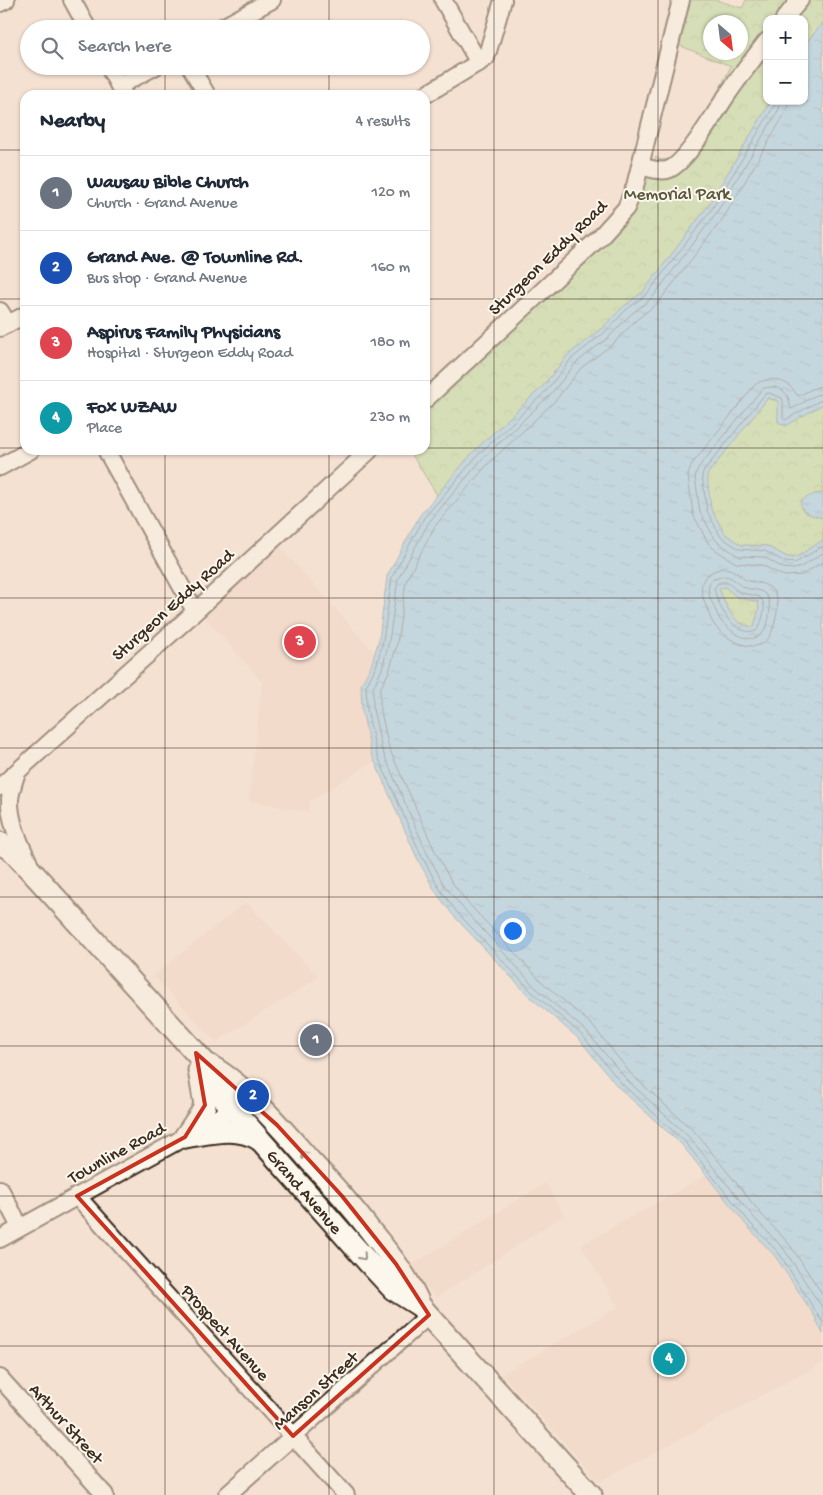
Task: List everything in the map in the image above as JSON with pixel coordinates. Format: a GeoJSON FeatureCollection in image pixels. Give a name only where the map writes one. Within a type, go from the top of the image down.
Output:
{"type":"FeatureCollection","features":[{"type":"Feature","properties":{"kind":"main road","name":"Grand Avenue"},"geometry":{"type":"LineString","coordinates":[[0,828],[7,837],[7,847],[201,1058],[223,1074],[262,1141],[380,1276],[397,1292],[425,1310]]}},
{"type":"Feature","properties":{"kind":"main road"},"geometry":{"type":"LineString","coordinates":[[185,1137],[205,1105],[201,1058]]}},
{"type":"Feature","properties":{"kind":"main road","name":"Grand Avenue"},"geometry":{"type":"LineString","coordinates":[[242,1104],[295,1144],[368,1228],[399,1268],[425,1310],[591,1495]]}},
{"type":"Feature","properties":{"kind":"main road"},"geometry":{"type":"LineString","coordinates":[[185,1137],[231,1131],[248,1134],[262,1141]]}},
{"type":"Feature","properties":{"kind":"street"},"geometry":{"type":"LineString","coordinates":[[0,3],[6,0]]}},
{"type":"Feature","properties":{"kind":"street"},"geometry":{"type":"LineString","coordinates":[[72,0],[83,20]]}},
{"type":"Feature","properties":{"kind":"street"},"geometry":{"type":"LineString","coordinates":[[235,20],[272,0]]}},
{"type":"Feature","properties":{"kind":"street"},"geometry":{"type":"LineString","coordinates":[[443,0],[478,63]]}},
{"type":"Feature","properties":{"kind":"street"},"geometry":{"type":"LineString","coordinates":[[430,92],[486,58],[503,0]]}},
{"type":"Feature","properties":{"kind":"street","name":"Sturgeon Eddy Road"},"geometry":{"type":"LineString","coordinates":[[430,395],[588,249],[624,211],[631,198],[641,166],[681,0]]}},
{"type":"Feature","properties":{"kind":"street"},"geometry":{"type":"LineString","coordinates":[[787,15],[800,0]]}},
{"type":"Feature","properties":{"kind":"street"},"geometry":{"type":"LineString","coordinates":[[641,166],[664,171],[670,169],[678,162],[695,143],[763,47]]}},
{"type":"Feature","properties":{"kind":"street"},"geometry":{"type":"LineString","coordinates":[[113,75],[121,90]]}},
{"type":"Feature","properties":{"kind":"street"},"geometry":{"type":"LineString","coordinates":[[123,90],[144,75]]}},
{"type":"Feature","properties":{"kind":"street"},"geometry":{"type":"LineString","coordinates":[[195,75],[204,90]]}},
{"type":"Feature","properties":{"kind":"street"},"geometry":{"type":"LineString","coordinates":[[3,321],[20,316]]}},
{"type":"Feature","properties":{"kind":"street"},"geometry":{"type":"LineString","coordinates":[[0,467],[22,455]]}},
{"type":"Feature","properties":{"kind":"street"},"geometry":{"type":"LineString","coordinates":[[109,455],[196,611]]}},
{"type":"Feature","properties":{"kind":"street","name":"Sturgeon Eddy Road"},"geometry":{"type":"LineString","coordinates":[[0,787],[196,611],[365,455]]}},
{"type":"Feature","properties":{"kind":"street"},"geometry":{"type":"LineString","coordinates":[[17,772],[10,799],[11,814],[22,848],[38,879]]}},
{"type":"Feature","properties":{"kind":"street","name":"Townline Road"},"geometry":{"type":"LineString","coordinates":[[0,1239],[242,1104]]}},
{"type":"Feature","properties":{"kind":"street"},"geometry":{"type":"LineString","coordinates":[[0,1189],[20,1227]]}},
{"type":"Feature","properties":{"kind":"street","name":"Prospect Avenue"},"geometry":{"type":"LineString","coordinates":[[77,1196],[346,1495]]}},
{"type":"Feature","properties":{"kind":"street","name":"Manson Street"},"geometry":{"type":"LineString","coordinates":[[227,1495],[293,1436],[425,1310]]}},
{"type":"Feature","properties":{"kind":"street","name":"Arthur Street"},"geometry":{"type":"LineString","coordinates":[[0,1378],[105,1495]]}},
{"type":"Feature","properties":{"kind":"highlighted area"},"geometry":{"type":"Polygon","coordinates":[[[196,1053],[277,1125],[342,1196],[396,1264],[429,1315],[293,1436],[77,1196],[185,1137],[205,1105],[196,1053]]]}},
{"type":"Feature","properties":{"kind":"shaded area"},"geometry":{"type":"Polygon","coordinates":[[[278,545],[375,653],[371,666],[361,685],[362,710],[371,753],[375,761],[310,801],[308,812],[249,801],[262,682],[202,614],[278,545]]]}},
{"type":"Feature","properties":{"kind":"shaded area"},"geometry":{"type":"Polygon","coordinates":[[[246,902],[319,977],[216,1042],[153,976],[246,902]]]}},
{"type":"Feature","properties":{"kind":"shaded area"},"geometry":{"type":"Polygon","coordinates":[[[706,1175],[748,1227],[775,1256],[814,1315],[823,1334],[823,1363],[600,1482],[502,1374],[618,1307],[581,1245],[706,1175]]]}},
{"type":"Feature","properties":{"kind":"shaded area"},"geometry":{"type":"Polygon","coordinates":[[[545,1183],[564,1215],[436,1298],[409,1267],[545,1183]]]}},
{"type":"Feature","properties":{"kind":"green space","name":"Memorial Park"},"geometry":{"type":"Polygon","coordinates":[[[690,0],[716,0],[742,8],[746,0],[823,0],[823,23],[808,40],[808,15],[763,15],[763,105],[769,105],[708,206],[644,291],[568,355],[542,387],[474,451],[437,495],[412,455],[430,455],[430,405],[611,238],[637,199],[656,157],[661,160],[670,159],[680,150],[698,128],[731,66],[716,60],[748,60],[748,15],[703,15],[703,55],[678,45],[690,0]]]}},
{"type":"Feature","properties":{"kind":"green space"},"geometry":{"type":"Polygon","coordinates":[[[768,398],[779,401],[778,422],[785,426],[823,404],[823,493],[814,494],[801,509],[806,513],[823,518],[823,540],[795,558],[787,557],[767,546],[741,545],[725,534],[711,509],[706,475],[768,398]]]}},
{"type":"Feature","properties":{"kind":"green space"},"geometry":{"type":"Polygon","coordinates":[[[726,587],[737,597],[758,602],[759,608],[754,627],[740,623],[731,614],[719,589],[726,587]]]}},
{"type":"Feature","properties":{"kind":"water"},"geometry":{"type":"Polygon","coordinates":[[[823,23],[823,404],[786,426],[778,422],[778,401],[768,398],[707,475],[711,509],[725,534],[741,545],[767,546],[787,557],[795,558],[823,540],[823,1334],[814,1315],[775,1256],[748,1227],[682,1145],[618,1087],[579,1039],[529,996],[452,914],[435,891],[417,858],[371,753],[362,710],[361,685],[371,666],[379,639],[387,576],[420,515],[474,451],[542,387],[568,355],[644,291],[708,206],[769,105],[808,105],[808,40],[823,23]],[[725,587],[719,589],[731,614],[740,623],[747,626],[754,627],[759,608],[758,602],[737,597],[725,587]]]}},
{"type":"Feature","properties":{"kind":"water"},"geometry":{"type":"Polygon","coordinates":[[[823,493],[823,518],[811,515],[803,509],[800,501],[814,494],[823,493]]]}},
{"type":"Feature","properties":{"kind":"place","name":"Aspirus Family Physicians"},"geometry":{"type":"Point","coordinates":[300,642]}},
{"type":"Feature","properties":{"kind":"place","name":"Wausau Bible Church"},"geometry":{"type":"Point","coordinates":[316,1040]}},
{"type":"Feature","properties":{"kind":"place","name":"Grand Ave. @ Townline Rd."},"geometry":{"type":"Point","coordinates":[253,1096]}},
{"type":"Feature","properties":{"kind":"place","name":"Fox WZAW"},"geometry":{"type":"Point","coordinates":[669,1359]}}]}
